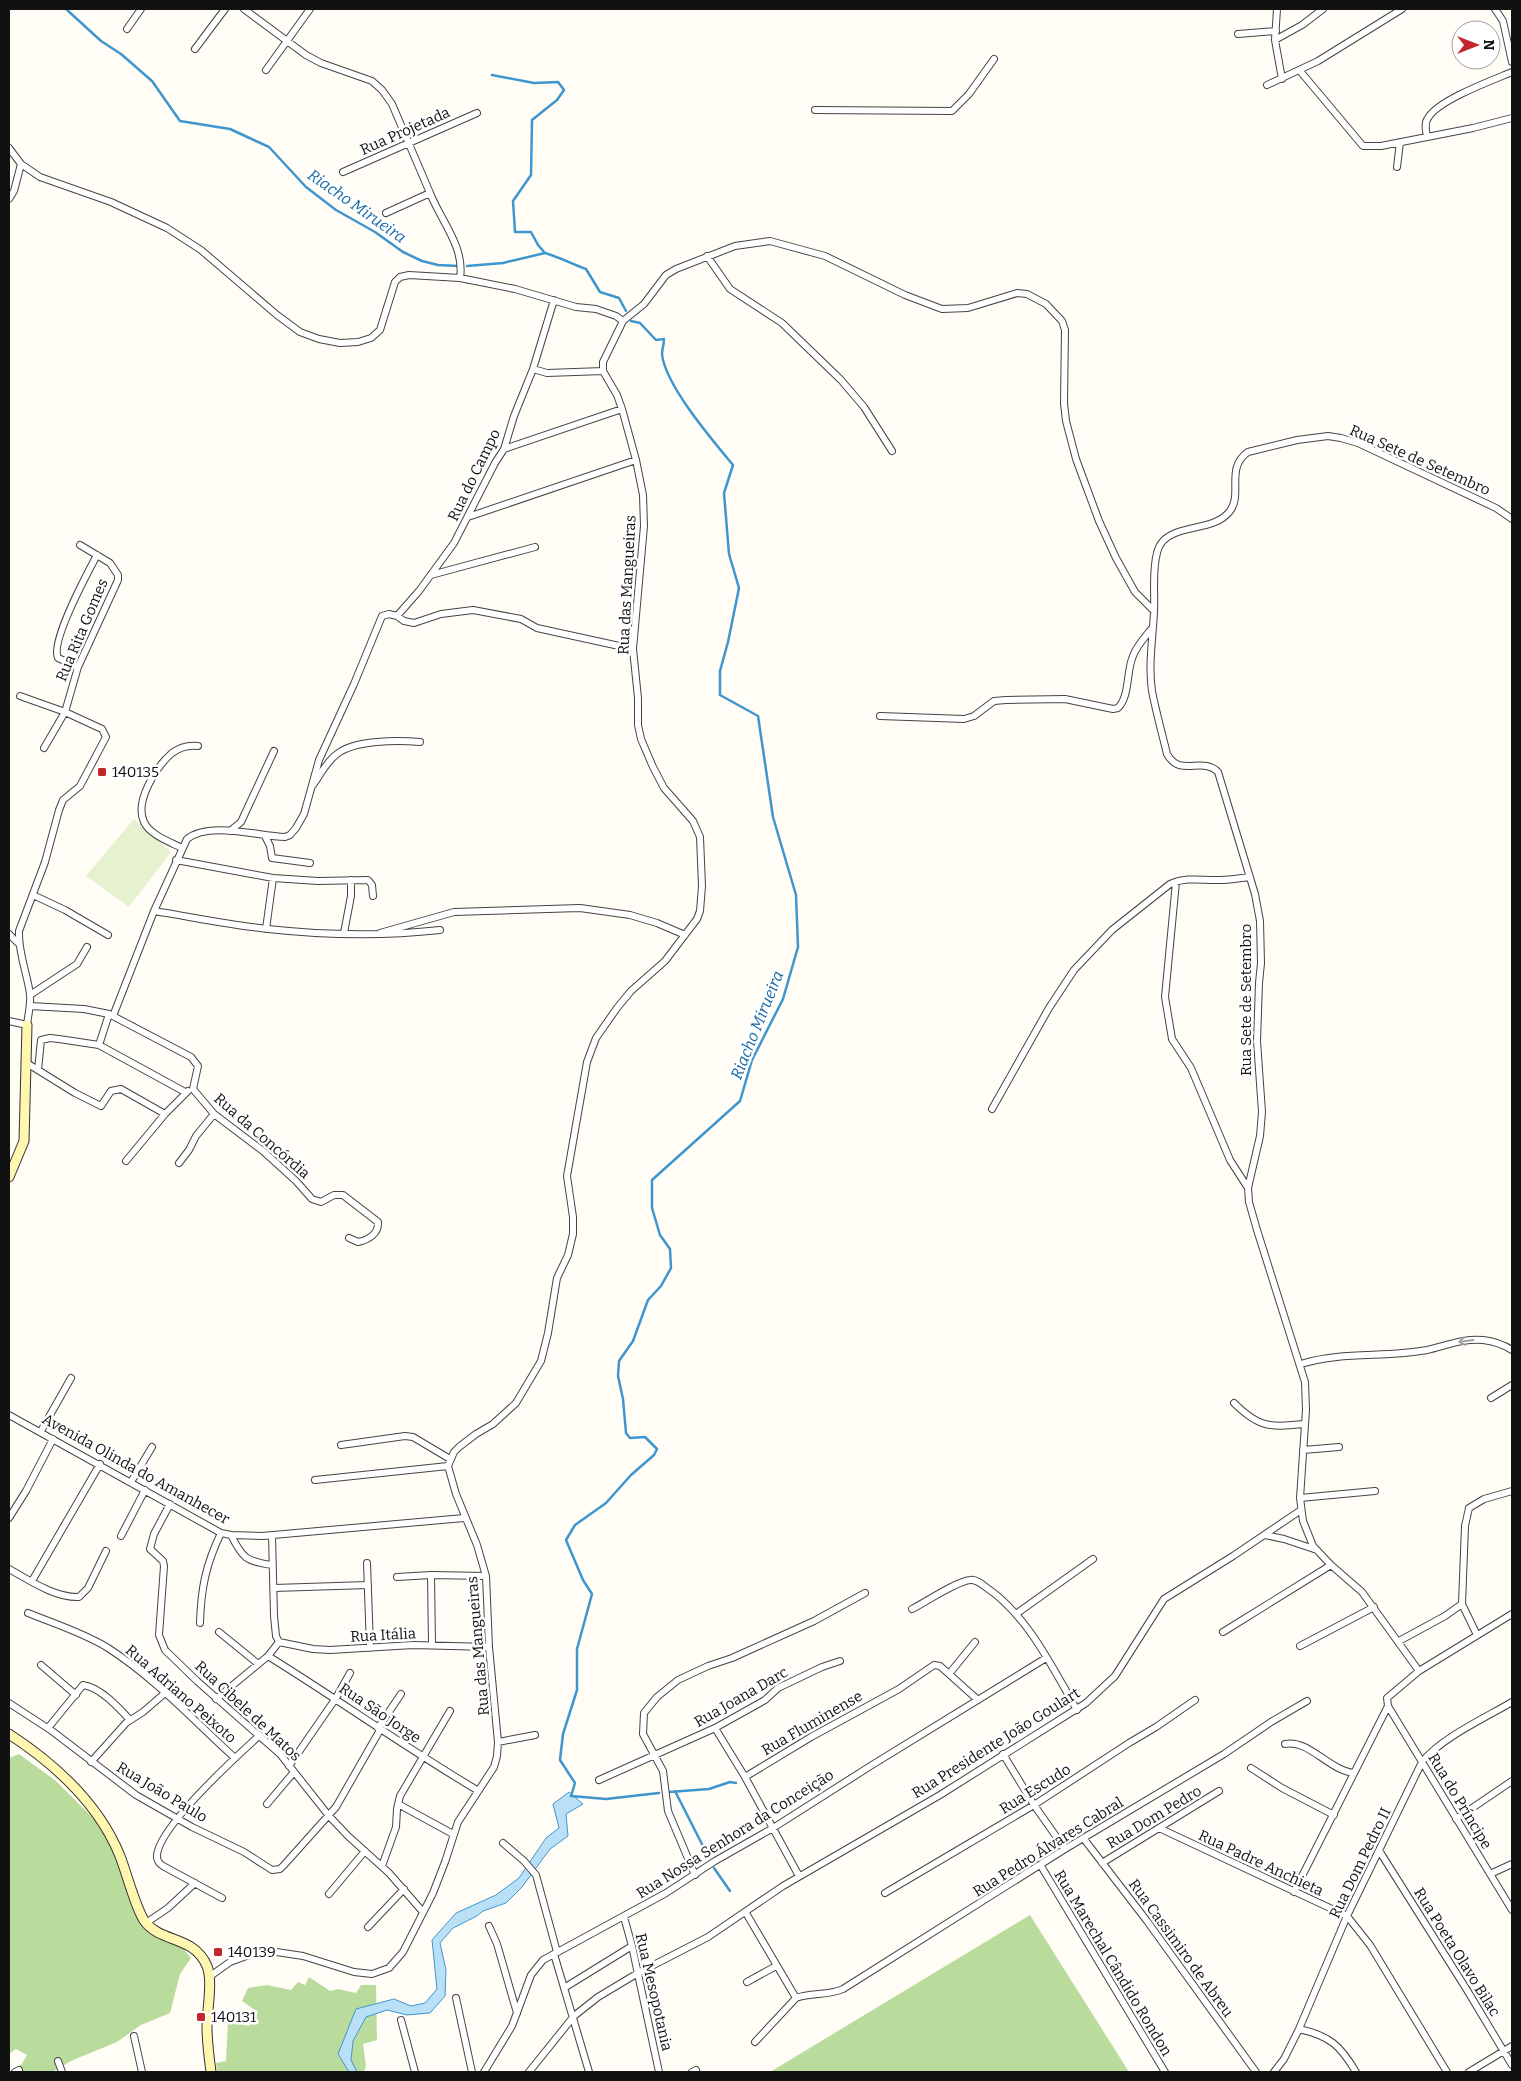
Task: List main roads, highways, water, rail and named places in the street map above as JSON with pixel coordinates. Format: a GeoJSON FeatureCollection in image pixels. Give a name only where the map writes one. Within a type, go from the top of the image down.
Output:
{"type":"FeatureCollection","features":[{"type":"Feature","properties":{"kind":"water"},"geometry":{"type":"Polygon","coordinates":[[[569,1792],[583,1804],[566,1814],[568,1836],[550,1849],[522,1887],[506,1903],[483,1911],[453,1928],[440,1943],[446,1970],[445,1996],[430,2013],[407,2015],[387,2010],[366,2017],[353,2041],[351,2060],[357,2072],[349,2072],[338,2054],[356,2009],[394,1999],[411,2006],[425,2003],[437,1989],[432,1940],[456,1913],[496,1895],[519,1878],[546,1838],[559,1828],[553,1804],[569,1792]]]}},
{"type":"Feature","properties":{"kind":"waterway","name":"Riacho Mirueira"},"geometry":{"type":"LineString","coordinates":[[66,9],[101,41],[121,54],[152,81],[180,121],[230,129],[269,147],[306,187],[336,210],[375,232],[403,252],[422,261],[438,265],[458,266]]}},
{"type":"Feature","properties":{"kind":"waterway"},"geometry":{"type":"LineString","coordinates":[[492,75],[534,83],[558,82],[564,90],[557,100],[532,120],[531,175],[513,201],[515,232],[531,232],[545,253]]}},
{"type":"Feature","properties":{"kind":"waterway","name":"Riacho Mirueira"},"geometry":{"type":"LineString","coordinates":[[467,266],[503,263],[545,253],[586,269],[600,292],[619,298],[626,311]]}},
{"type":"Feature","properties":{"kind":"waterway","name":"Riacho Mirueira"},"geometry":{"type":"LineString","coordinates":[[571,1796],[575,1783],[560,1760],[563,1734],[577,1690],[577,1649],[592,1594],[583,1580],[566,1540],[575,1525],[606,1503],[631,1475],[654,1455],[657,1449],[645,1437],[630,1438],[626,1433],[623,1399],[618,1376],[619,1361],[633,1341],[648,1300],[661,1286],[671,1268],[670,1249],[660,1235],[652,1208],[652,1180],[740,1101],[752,1060],[783,999],[798,947],[796,895],[773,817],[758,716],[720,695],[720,671],[739,588],[729,554],[724,493],[733,465],[691,412],[672,381],[665,367],[662,354],[664,339],[656,340],[640,323],[631,321]]}},
{"type":"Feature","properties":{"kind":"waterway"},"geometry":{"type":"LineString","coordinates":[[669,1792],[709,1789],[730,1782],[736,1783]]}},
{"type":"Feature","properties":{"kind":"waterway"},"geometry":{"type":"LineString","coordinates":[[675,1791],[708,1856]]}},
{"type":"Feature","properties":{"kind":"waterway"},"geometry":{"type":"LineString","coordinates":[[571,1796],[606,1799],[659,1793]]}},
{"type":"Feature","properties":{"kind":"waterway"},"geometry":{"type":"LineString","coordinates":[[714,1868],[730,1891]]}},
{"type":"Feature","properties":{"kind":"place","name":"140135"},"geometry":{"type":"Point","coordinates":[102,772]}},
{"type":"Feature","properties":{"kind":"place","name":"140139"},"geometry":{"type":"Point","coordinates":[218,1952]}},
{"type":"Feature","properties":{"kind":"place","name":"140131"},"geometry":{"type":"Point","coordinates":[201,2017]}}]}
